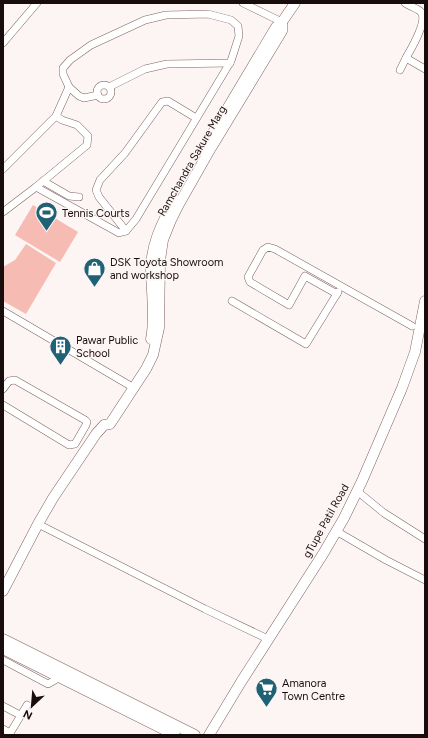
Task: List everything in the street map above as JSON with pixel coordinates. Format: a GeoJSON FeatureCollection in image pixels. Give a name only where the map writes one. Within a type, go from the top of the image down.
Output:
{"type":"FeatureCollection","features":[{"type":"Feature","properties":{"kind":"street"},"geometry":{"type":"LineString","coordinates":[[3,43],[37,3]]}},
{"type":"Feature","properties":{"kind":"street"},"geometry":{"type":"LineString","coordinates":[[243,3],[282,22]]}},
{"type":"Feature","properties":{"kind":"street","name":"Ramchandra Sakure Marg"},"geometry":{"type":"LineString","coordinates":[[3,591],[38,524],[89,442],[104,425],[110,424],[146,369],[153,355],[159,328],[152,255],[162,222],[220,118],[262,59],[276,27],[282,22],[295,3]]}},
{"type":"Feature","properties":{"kind":"street"},"geometry":{"type":"LineString","coordinates":[[400,70],[422,33],[423,22],[422,13],[404,3]]}},
{"type":"Feature","properties":{"kind":"street"},"geometry":{"type":"LineString","coordinates":[[36,187],[119,232],[126,231],[136,219],[230,63],[239,36],[238,26],[231,20],[208,14],[166,16],[145,20],[91,45],[70,60],[63,68],[63,74],[69,86],[79,96],[84,98],[98,95],[98,89],[101,86],[105,85],[109,87],[145,69],[168,64],[230,63]]}},
{"type":"Feature","properties":{"kind":"street"},"geometry":{"type":"LineString","coordinates":[[406,58],[425,69]]}},
{"type":"Feature","properties":{"kind":"street"},"geometry":{"type":"LineString","coordinates":[[3,169],[56,116],[69,86]]}},
{"type":"Feature","properties":{"kind":"street"},"geometry":{"type":"LineString","coordinates":[[126,231],[99,197],[96,190],[100,180],[125,153],[162,102],[168,101],[196,118]]}},
{"type":"Feature","properties":{"kind":"street"},"geometry":{"type":"LineString","coordinates":[[3,212],[87,145],[88,136],[77,125],[62,120],[56,116]]}},
{"type":"Feature","properties":{"kind":"street"},"geometry":{"type":"LineString","coordinates":[[43,181],[70,196],[79,197]]}},
{"type":"Feature","properties":{"kind":"street"},"geometry":{"type":"LineString","coordinates":[[337,294],[305,276],[289,305],[250,282],[248,277],[263,250],[268,247],[275,249],[412,326]]}},
{"type":"Feature","properties":{"kind":"street","name":"Ramchandra Sakure Marg"},"geometry":{"type":"LineString","coordinates":[[104,425],[104,419],[138,372],[147,352],[152,335],[156,286]]}},
{"type":"Feature","properties":{"kind":"street"},"geometry":{"type":"LineString","coordinates":[[232,301],[306,344],[342,287]]}},
{"type":"Feature","properties":{"kind":"street","name":"gTupe Patil Road"},"geometry":{"type":"LineString","coordinates":[[209,735],[336,531],[357,491],[402,388],[415,352],[425,301]]}},
{"type":"Feature","properties":{"kind":"street"},"geometry":{"type":"LineString","coordinates":[[3,311],[128,385]]}},
{"type":"Feature","properties":{"kind":"street"},"geometry":{"type":"LineString","coordinates":[[3,389],[9,381],[15,380],[87,422],[75,444],[69,445],[3,405]]}},
{"type":"Feature","properties":{"kind":"street"},"geometry":{"type":"LineString","coordinates":[[79,436],[89,442]]}},
{"type":"Feature","properties":{"kind":"street"},"geometry":{"type":"LineString","coordinates":[[357,491],[384,513],[425,539]]}},
{"type":"Feature","properties":{"kind":"street"},"geometry":{"type":"LineString","coordinates":[[38,524],[205,609],[268,639]]}},
{"type":"Feature","properties":{"kind":"street"},"geometry":{"type":"LineString","coordinates":[[336,531],[386,560],[425,580]]}},
{"type":"Feature","properties":{"kind":"street"},"geometry":{"type":"LineString","coordinates":[[3,639],[17,657]]}},
{"type":"Feature","properties":{"kind":"street"},"geometry":{"type":"LineString","coordinates":[[3,649],[17,657],[59,672],[195,735]]}},
{"type":"Feature","properties":{"kind":"street"},"geometry":{"type":"LineString","coordinates":[[3,660],[17,657]]}},
{"type":"Feature","properties":{"kind":"street"},"geometry":{"type":"LineString","coordinates":[[59,672],[175,735]]}},
{"type":"Feature","properties":{"kind":"street"},"geometry":{"type":"LineString","coordinates":[[3,729],[10,734],[26,705]]}},
{"type":"Feature","properties":{"kind":"street"},"geometry":{"type":"LineString","coordinates":[[3,706],[20,716]]}},
{"type":"Feature","properties":{"kind":"shaded area","name":"Tennis Courts"},"geometry":{"type":"Polygon","coordinates":[[[33,205],[78,232],[60,262],[15,235],[33,205]]]}},
{"type":"Feature","properties":{"kind":"shaded area"},"geometry":{"type":"Polygon","coordinates":[[[26,244],[56,263],[26,314],[3,301],[3,267],[15,260],[26,244]]]}},
{"type":"Feature","properties":{"kind":"place","name":"Tennis Courts"},"geometry":{"type":"Point","coordinates":[46,232]}},
{"type":"Feature","properties":{"kind":"place","name":"DSK Toyota Showroom and workshop"},"geometry":{"type":"Point","coordinates":[95,288]}},
{"type":"Feature","properties":{"kind":"place","name":"Pawar Public School"},"geometry":{"type":"Point","coordinates":[60,366]}},
{"type":"Feature","properties":{"kind":"place","name":"Amanora Town Centre"},"geometry":{"type":"Point","coordinates":[267,708]}}]}
